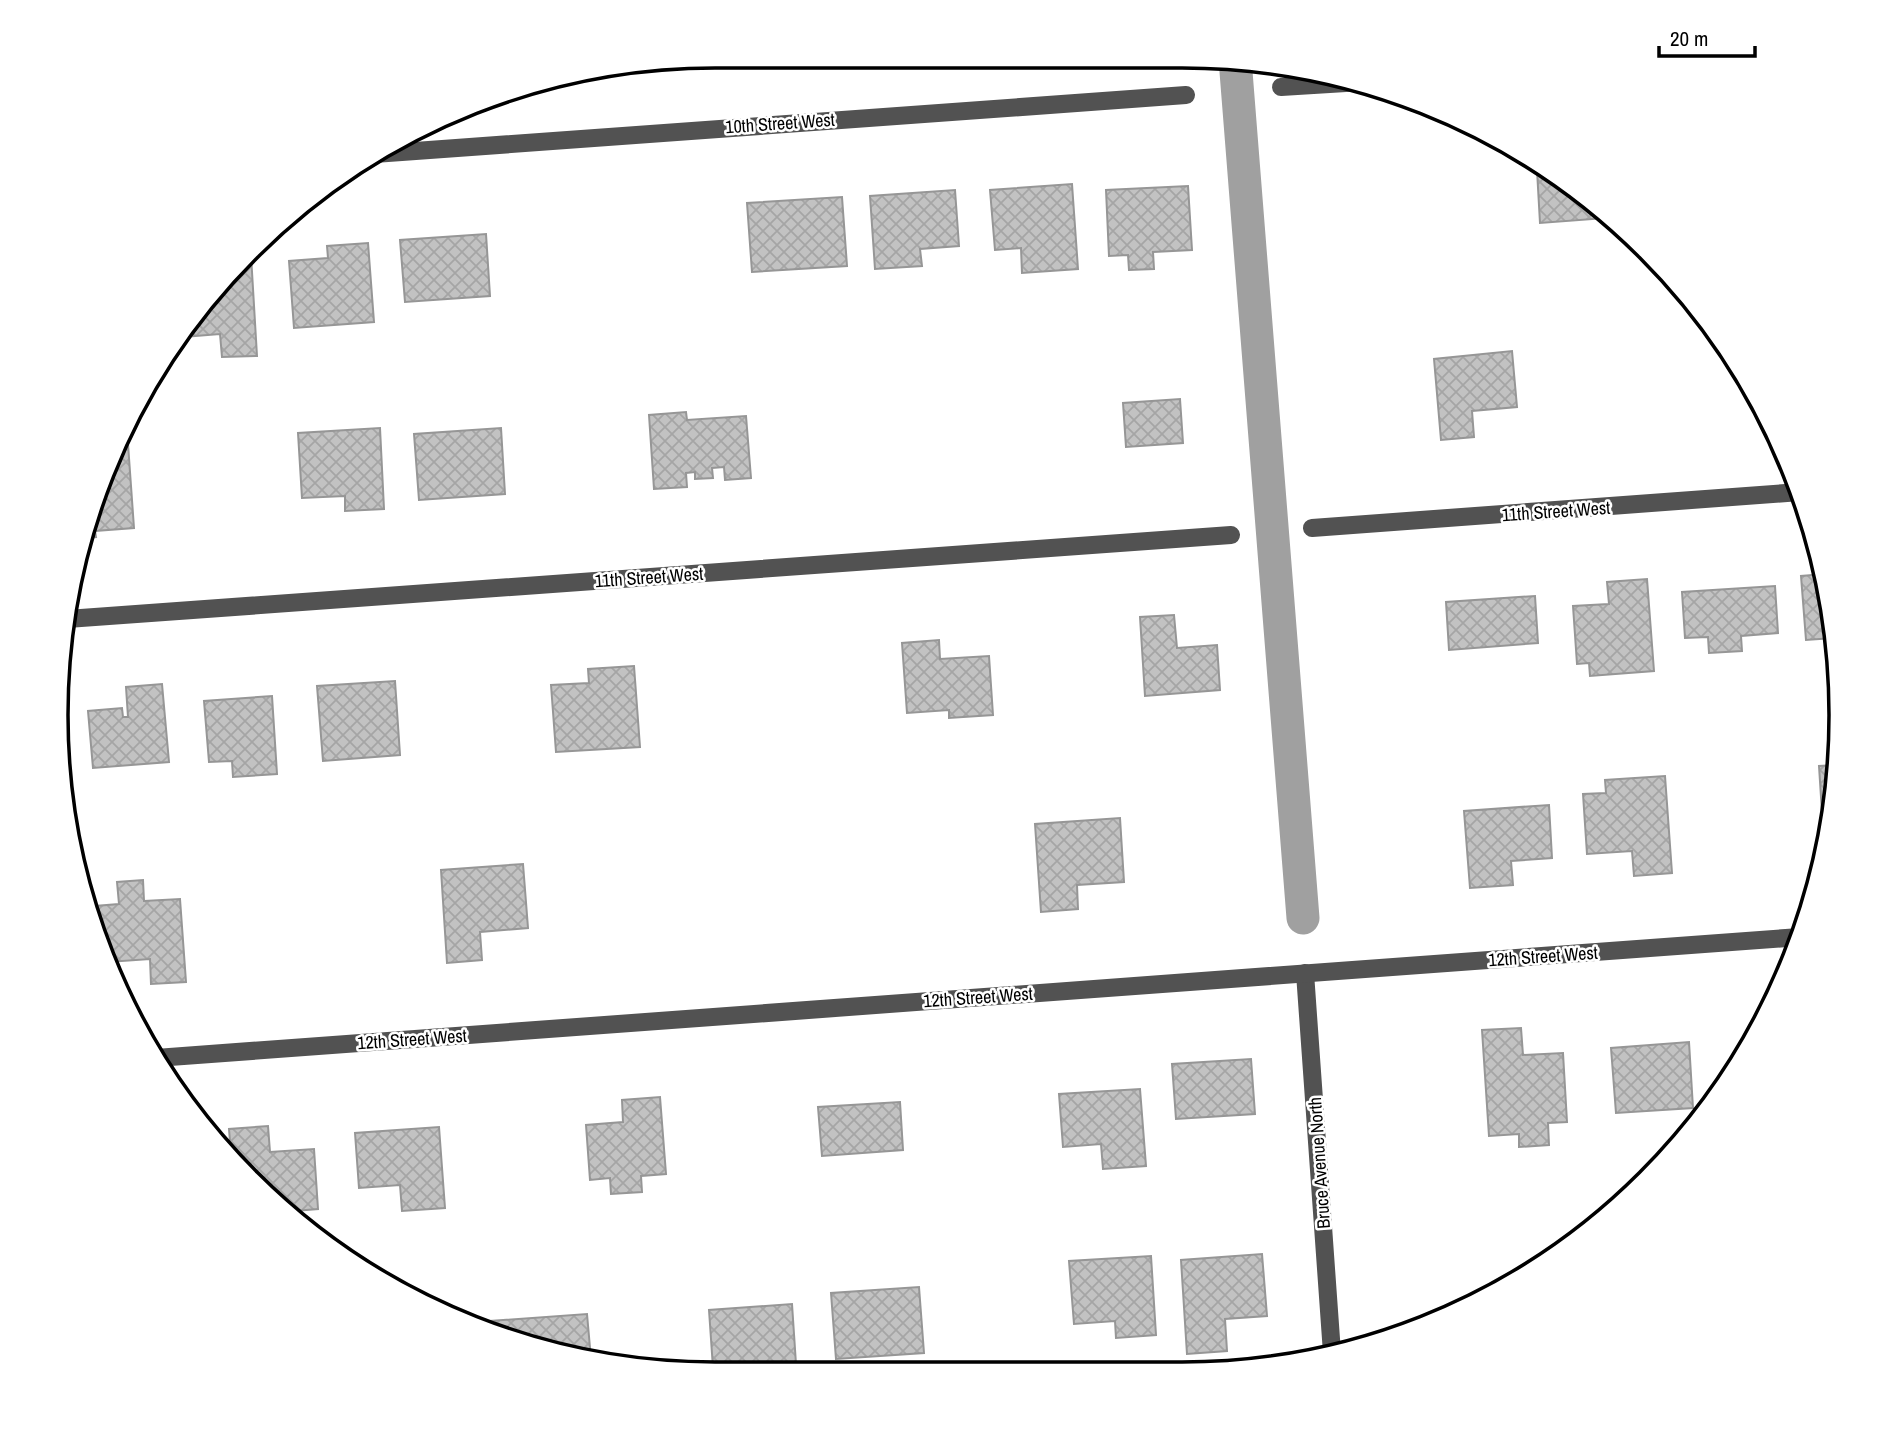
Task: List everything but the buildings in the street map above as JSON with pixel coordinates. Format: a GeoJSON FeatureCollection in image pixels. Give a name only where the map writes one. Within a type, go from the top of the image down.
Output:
{"type":"FeatureCollection","features":[{"type":"Feature","properties":{"kind":"street"},"geometry":{"type":"LineString","coordinates":[[1281,87],[1323,84]]}},
{"type":"Feature","properties":{"kind":"street","name":"10th Street West"},"geometry":{"type":"LineString","coordinates":[[397,152],[1186,94]]}},
{"type":"Feature","properties":{"kind":"street","name":"11th Street West"},"geometry":{"type":"LineString","coordinates":[[1312,528],[1789,493]]}},
{"type":"Feature","properties":{"kind":"street","name":"11th Street West"},"geometry":{"type":"LineString","coordinates":[[76,618],[1231,535]]}},
{"type":"Feature","properties":{"kind":"street","name":"12th Street West"},"geometry":{"type":"LineString","coordinates":[[167,1057],[1789,938]]}},
{"type":"Feature","properties":{"kind":"street","name":"Bruce Avenue North"},"geometry":{"type":"LineString","coordinates":[[1306,973],[1331,1344]]}},
{"type":"Feature","properties":{"kind":"waterway"},"geometry":{"type":"LineString","coordinates":[[1236,71],[1303,918]]}}]}
